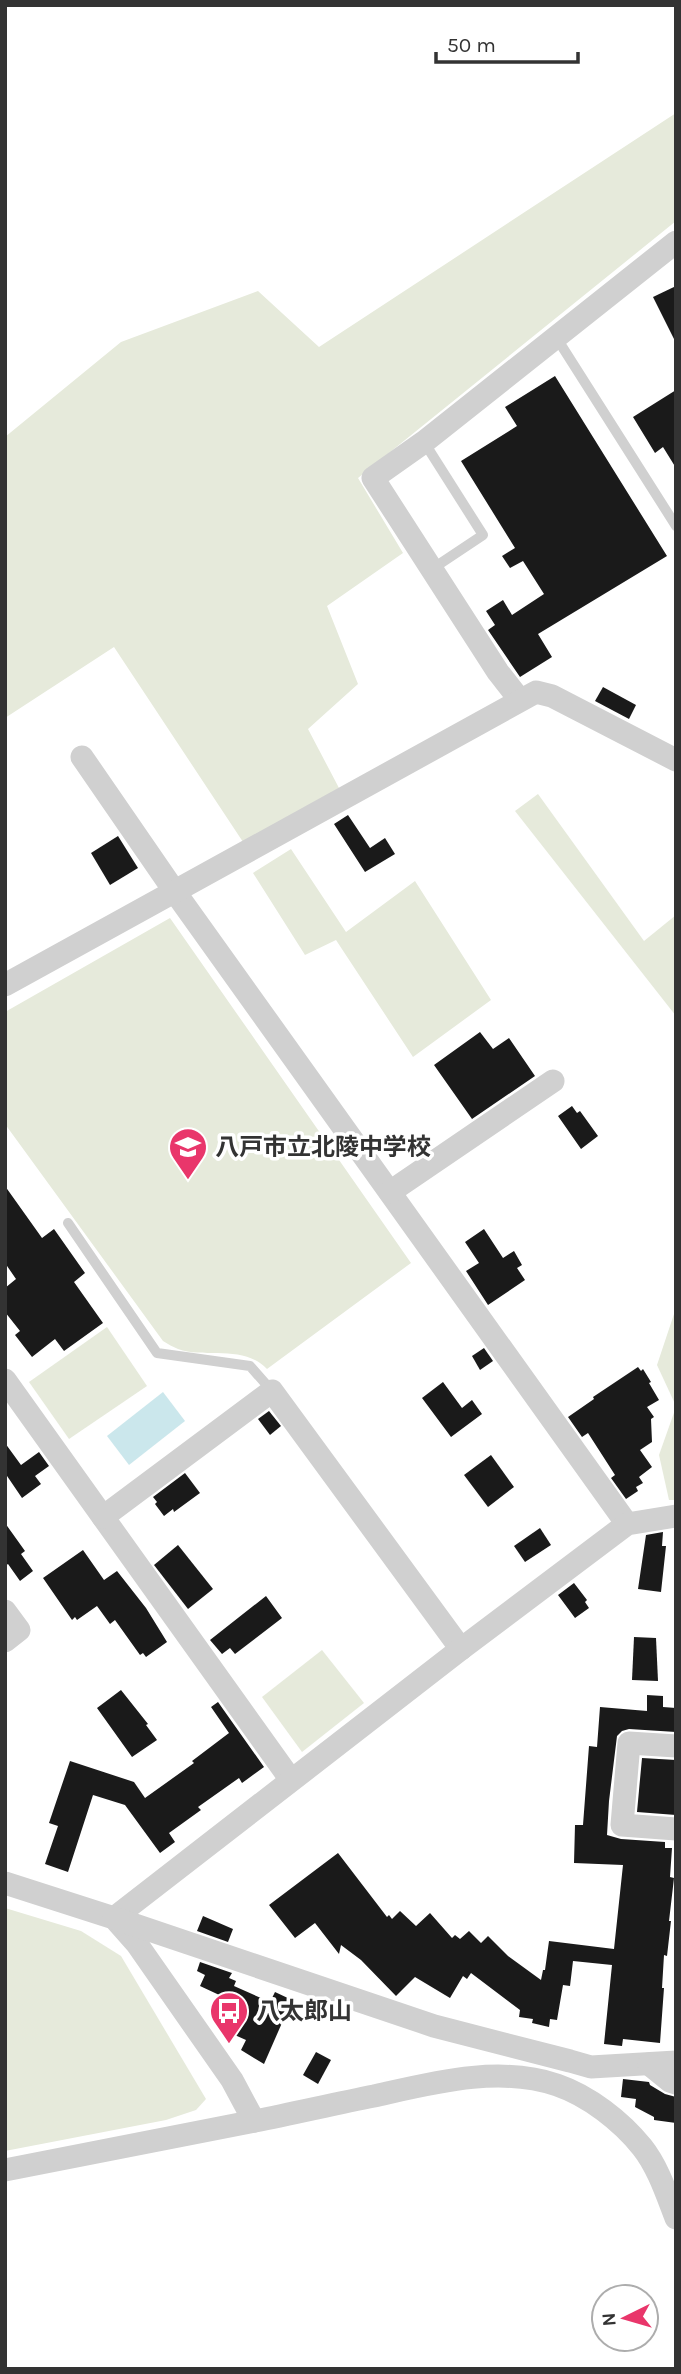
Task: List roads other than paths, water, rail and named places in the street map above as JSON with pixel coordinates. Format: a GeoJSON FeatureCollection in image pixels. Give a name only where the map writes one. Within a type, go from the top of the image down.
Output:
{"type":"FeatureCollection","features":[{"type":"Feature","properties":{"kind":"street"},"geometry":{"type":"LineString","coordinates":[[520,700],[498,672],[373,478],[424,442],[676,242]]}},
{"type":"Feature","properties":{"kind":"street"},"geometry":{"type":"LineString","coordinates":[[5,985],[536,692],[552,696],[676,760]]}},
{"type":"Feature","properties":{"kind":"street"},"geometry":{"type":"LineString","coordinates":[[82,757],[175,892],[627,1524]]}},
{"type":"Feature","properties":{"kind":"street"},"geometry":{"type":"LineString","coordinates":[[390,1192],[553,1081]]}},
{"type":"Feature","properties":{"kind":"street"},"geometry":{"type":"LineString","coordinates":[[5,1380],[291,1780]]}},
{"type":"Feature","properties":{"kind":"street"},"geometry":{"type":"LineString","coordinates":[[103,1517],[272,1391],[461,1649]]}},
{"type":"Feature","properties":{"kind":"street"},"geometry":{"type":"LineString","coordinates":[[114,1918],[627,1524],[676,1516]]}},
{"type":"Feature","properties":{"kind":"street"},"geometry":{"type":"LineString","coordinates":[[5,1611],[19,1630],[5,1641]]}},
{"type":"Feature","properties":{"kind":"street"},"geometry":{"type":"LineString","coordinates":[[676,1746],[629,1743],[622,1825],[676,1829]]}},
{"type":"Feature","properties":{"kind":"street"},"geometry":{"type":"LineString","coordinates":[[5,1883],[434,2026],[591,2067],[676,2062]]}},
{"type":"Feature","properties":{"kind":"street"},"geometry":{"type":"LineString","coordinates":[[114,1918],[137,1944],[232,2080],[254,2121]]}},
{"type":"Feature","properties":{"kind":"street"},"geometry":{"type":"LineString","coordinates":[[556,2085],[570,2061]]}},
{"type":"Feature","properties":{"kind":"street"},"geometry":{"type":"LineString","coordinates":[[649,2064],[676,2083]]}},
{"type":"Feature","properties":{"kind":"street"},"geometry":{"type":"LineString","coordinates":[[5,2169],[254,2121],[422,2085],[475,2077],[516,2077],[556,2085],[580,2095],[612,2117],[642,2148],[664,2188],[676,2218]]}},
{"type":"Feature","properties":{"kind":"lane"},"geometry":{"type":"LineString","coordinates":[[556,337],[676,526]]}},
{"type":"Feature","properties":{"kind":"lane"},"geometry":{"type":"LineString","coordinates":[[424,442],[483,535],[432,569]]}},
{"type":"Feature","properties":{"kind":"lane"},"geometry":{"type":"LineString","coordinates":[[68,1223],[157,1353],[250,1366],[272,1391]]}},
{"type":"Feature","properties":{"kind":"water"},"geometry":{"type":"Polygon","coordinates":[[[163,1392],[185,1421],[129,1465],[107,1436],[163,1392]]]}},
{"type":"Feature","properties":{"kind":"place","name":"八戸市立北陵中学校"},"geometry":{"type":"Point","coordinates":[188,1181]}},
{"type":"Feature","properties":{"kind":"place","name":"八太郎山"},"geometry":{"type":"Point","coordinates":[229,2045]}}]}
